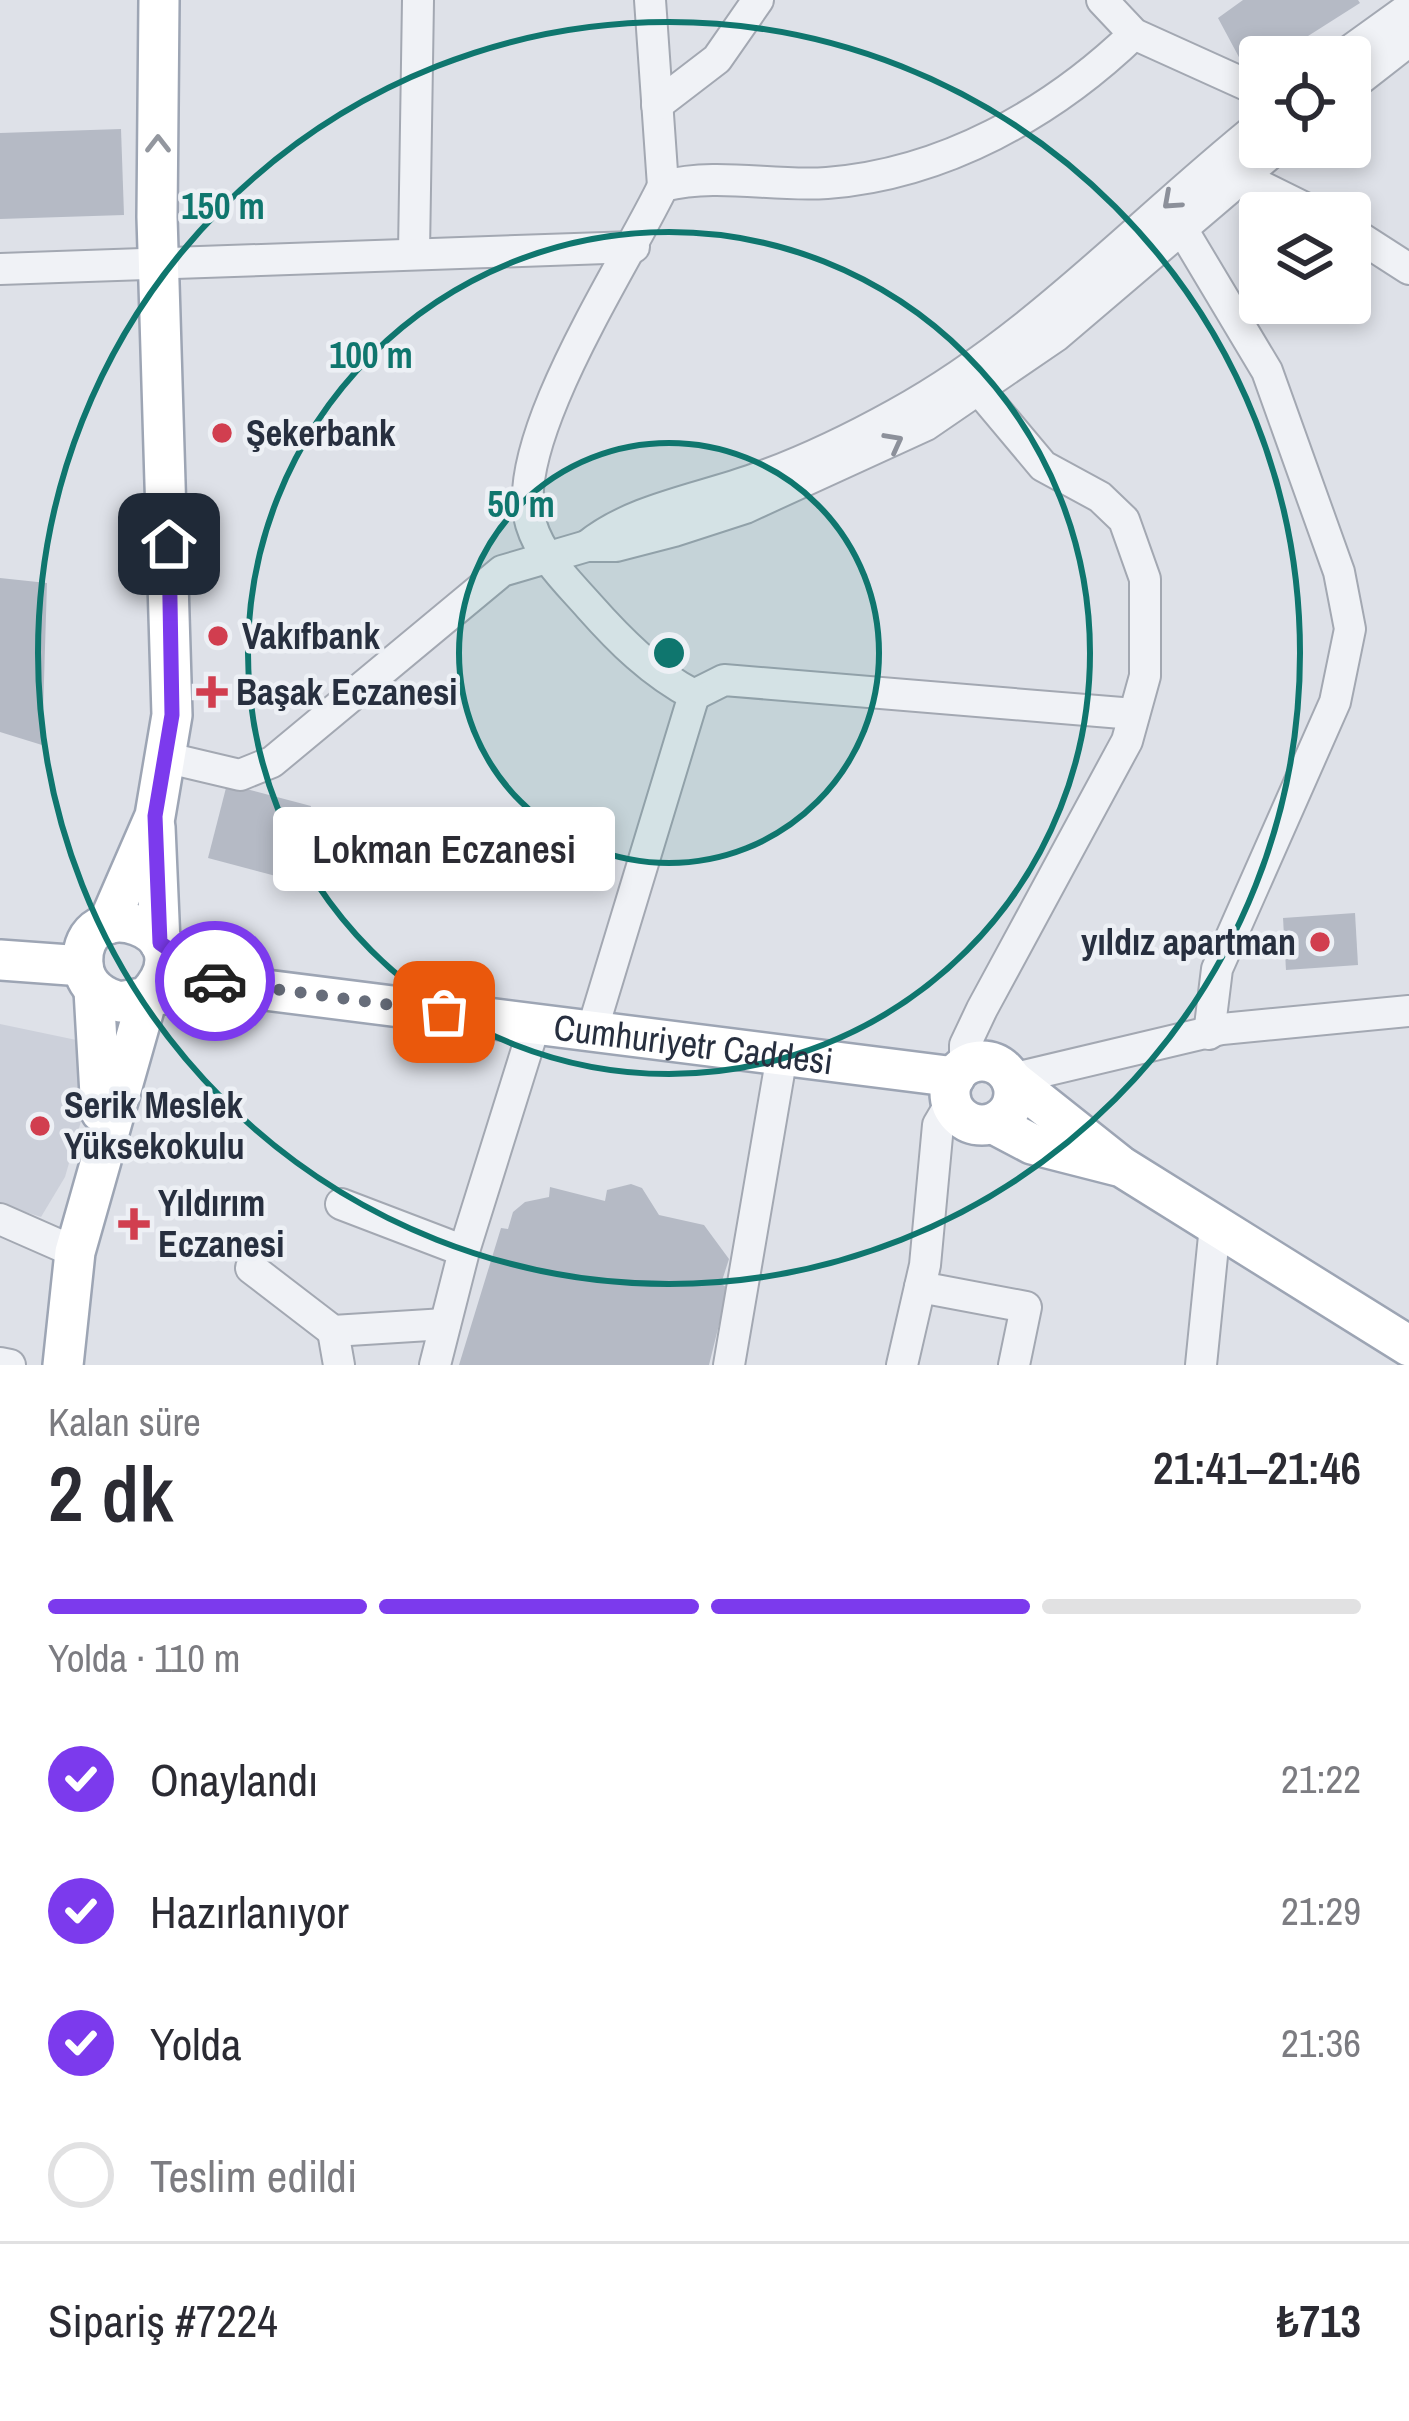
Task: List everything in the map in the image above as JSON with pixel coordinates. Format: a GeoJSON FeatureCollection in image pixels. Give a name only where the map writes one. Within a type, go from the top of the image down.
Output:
{"type":"FeatureCollection","features":[{"type":"Feature","properties":{"kind":"main road"},"geometry":{"type":"LineString","coordinates":[[102,1147],[88,941],[107,924],[155,816],[172,715],[160,260],[159,0]]}},
{"type":"Feature","properties":{"kind":"main road"},"geometry":{"type":"LineString","coordinates":[[63,1365],[75,1252],[148,994],[164,971],[155,816]]}},
{"type":"Feature","properties":{"kind":"main road"},"geometry":{"type":"LineString","coordinates":[[107,924],[136,922],[218,984]]}},
{"type":"Feature","properties":{"kind":"main road"},"geometry":{"type":"LineString","coordinates":[[0,960],[88,978],[120,1002],[148,994]]}},
{"type":"Feature","properties":{"kind":"main road","name":"Cumhuriyetr Caddesi"},"geometry":{"type":"LineString","coordinates":[[148,994],[218,984],[782,1054],[948,1082]]}},
{"type":"Feature","properties":{"kind":"main road"},"geometry":{"type":"LineString","coordinates":[[1122,1167],[1032,1144],[994,1124],[972,1124],[948,1082],[996,1064],[1122,1167],[1409,1346]]}},
{"type":"Feature","properties":{"kind":"main road"},"geometry":{"type":"LineString","coordinates":[[994,1124],[1013,1101],[1011,1079]]}},
{"type":"Feature","properties":{"kind":"street"},"geometry":{"type":"LineString","coordinates":[[415,252],[418,0]]}},
{"type":"Feature","properties":{"kind":"street"},"geometry":{"type":"LineString","coordinates":[[650,0],[663,186],[544,420],[528,479],[530,522],[548,559],[661,678],[694,695]]}},
{"type":"Feature","properties":{"kind":"street"},"geometry":{"type":"LineString","coordinates":[[657,104],[717,58],[758,0]]}},
{"type":"Feature","properties":{"kind":"street"},"geometry":{"type":"LineString","coordinates":[[1102,0],[1134,34],[1239,82]]}},
{"type":"Feature","properties":{"kind":"street"},"geometry":{"type":"LineString","coordinates":[[1371,37],[1404,15]]}},
{"type":"Feature","properties":{"kind":"street"},"geometry":{"type":"LineString","coordinates":[[1371,59],[1404,15]]}},
{"type":"Feature","properties":{"kind":"street"},"geometry":{"type":"LineString","coordinates":[[663,186],[699,177],[828,183],[926,161],[1025,122],[1090,76],[1134,34]]}},
{"type":"Feature","properties":{"kind":"street"},"geometry":{"type":"LineString","coordinates":[[972,383],[1239,144]]}},
{"type":"Feature","properties":{"kind":"street"},"geometry":{"type":"LineString","coordinates":[[168,758],[240,775],[272,761],[502,572],[587,546],[654,536],[767,500],[871,455],[1181,229],[1253,168]]}},
{"type":"Feature","properties":{"kind":"street"},"geometry":{"type":"LineString","coordinates":[[1242,177],[1272,192]]}},
{"type":"Feature","properties":{"kind":"street"},"geometry":{"type":"LineString","coordinates":[[1181,229],[1267,371],[1340,572],[1350,629],[1335,702],[1217,969],[1209,1034]]}},
{"type":"Feature","properties":{"kind":"street"},"geometry":{"type":"LineString","coordinates":[[1371,244],[1409,269]]}},
{"type":"Feature","properties":{"kind":"street"},"geometry":{"type":"LineString","coordinates":[[0,269],[634,247]]}},
{"type":"Feature","properties":{"kind":"street"},"geometry":{"type":"LineString","coordinates":[[902,1365],[920,1287],[938,1124],[948,1082],[1126,740],[1145,676],[1145,579],[1124,520],[1100,496],[1042,466],[972,383]]}},
{"type":"Feature","properties":{"kind":"street"},"geometry":{"type":"LineString","coordinates":[[592,1031],[694,695],[724,680],[1134,714]]}},
{"type":"Feature","properties":{"kind":"street"},"geometry":{"type":"LineString","coordinates":[[1011,1079],[1209,1034],[1409,1011]]}},
{"type":"Feature","properties":{"kind":"street"},"geometry":{"type":"LineString","coordinates":[[435,1365],[464,1250],[535,1024]]}},
{"type":"Feature","properties":{"kind":"street"},"geometry":{"type":"LineString","coordinates":[[728,1365],[782,1054]]}},
{"type":"Feature","properties":{"kind":"street"},"geometry":{"type":"LineString","coordinates":[[341,1204],[464,1250]]}},
{"type":"Feature","properties":{"kind":"street"},"geometry":{"type":"LineString","coordinates":[[0,1219],[75,1252]]}},
{"type":"Feature","properties":{"kind":"street"},"geometry":{"type":"LineString","coordinates":[[1201,1365],[1215,1226]]}},
{"type":"Feature","properties":{"kind":"street"},"geometry":{"type":"LineString","coordinates":[[251,1268],[333,1330],[445,1324]]}},
{"type":"Feature","properties":{"kind":"street"},"geometry":{"type":"LineString","coordinates":[[920,1287],[1026,1306],[1014,1365]]}},
{"type":"Feature","properties":{"kind":"street"},"geometry":{"type":"LineString","coordinates":[[333,1330],[339,1365]]}},
{"type":"Feature","properties":{"kind":"street"},"geometry":{"type":"LineString","coordinates":[[0,1363],[10,1365]]}},
{"type":"Feature","properties":{"kind":"shaded area","name":"Serik Meslek Yüksekokulu"},"geometry":{"type":"Polygon","coordinates":[[[0,1024],[86,1042],[94,1076],[65,1177],[41,1217],[0,1204],[0,1024]]]}},
{"type":"Feature","properties":{"kind":"building"},"geometry":{"type":"Polygon","coordinates":[[[1243,0],[1360,3],[1308,36],[1239,36],[1239,57],[1218,18],[1243,0]]]}},
{"type":"Feature","properties":{"kind":"building"},"geometry":{"type":"Polygon","coordinates":[[[121,129],[124,215],[0,219],[0,133],[121,129]]]}},
{"type":"Feature","properties":{"kind":"building"},"geometry":{"type":"Polygon","coordinates":[[[0,578],[47,583],[42,745],[0,732],[0,578]]]}},
{"type":"Feature","properties":{"kind":"building"},"geometry":{"type":"Polygon","coordinates":[[[227,784],[311,806],[291,880],[208,858],[227,784]]]}},
{"type":"Feature","properties":{"kind":"building","name":"yıldız apartman"},"geometry":{"type":"Polygon","coordinates":[[[1355,913],[1358,965],[1286,970],[1283,918],[1355,913]]]}},
{"type":"Feature","properties":{"kind":"building"},"geometry":{"type":"Polygon","coordinates":[[[631,1184],[642,1188],[659,1215],[704,1225],[729,1259],[721,1284],[728,1288],[709,1365],[459,1365],[501,1228],[508,1229],[513,1212],[525,1202],[549,1197],[550,1187],[605,1201],[607,1190],[631,1184]]]}},
{"type":"Feature","properties":{"kind":"way so far"},"geometry":{"type":"LineString","coordinates":[[215,981],[444,1012]]}},
{"type":"Feature","properties":{"kind":"place","name":"Şekerbank"},"geometry":{"type":"Point","coordinates":[222,433]}},
{"type":"Feature","properties":{"kind":"place","name":"Vakıfbank"},"geometry":{"type":"Point","coordinates":[218,636]}},
{"type":"Feature","properties":{"kind":"place","name":"Başak Eczanesi"},"geometry":{"type":"Point","coordinates":[212,692]}},
{"type":"Feature","properties":{"kind":"place","name":"yıldız apartman"},"geometry":{"type":"Point","coordinates":[1320,942]}},
{"type":"Feature","properties":{"kind":"place","name":"Lokman Eczanesi"},"geometry":{"type":"Point","coordinates":[444,1012]}},
{"type":"Feature","properties":{"kind":"place","name":"Serik Meslek Yüksekokulu"},"geometry":{"type":"Point","coordinates":[40,1126]}},
{"type":"Feature","properties":{"kind":"place","name":"Yıldırım Eczanesi"},"geometry":{"type":"Point","coordinates":[134,1224]}},
{"type":"Feature","properties":{"kind":"route"},"geometry":{"type":"LineString","coordinates":[[169,544],[171,740],[155,816],[160,943],[215,981]]}}]}
